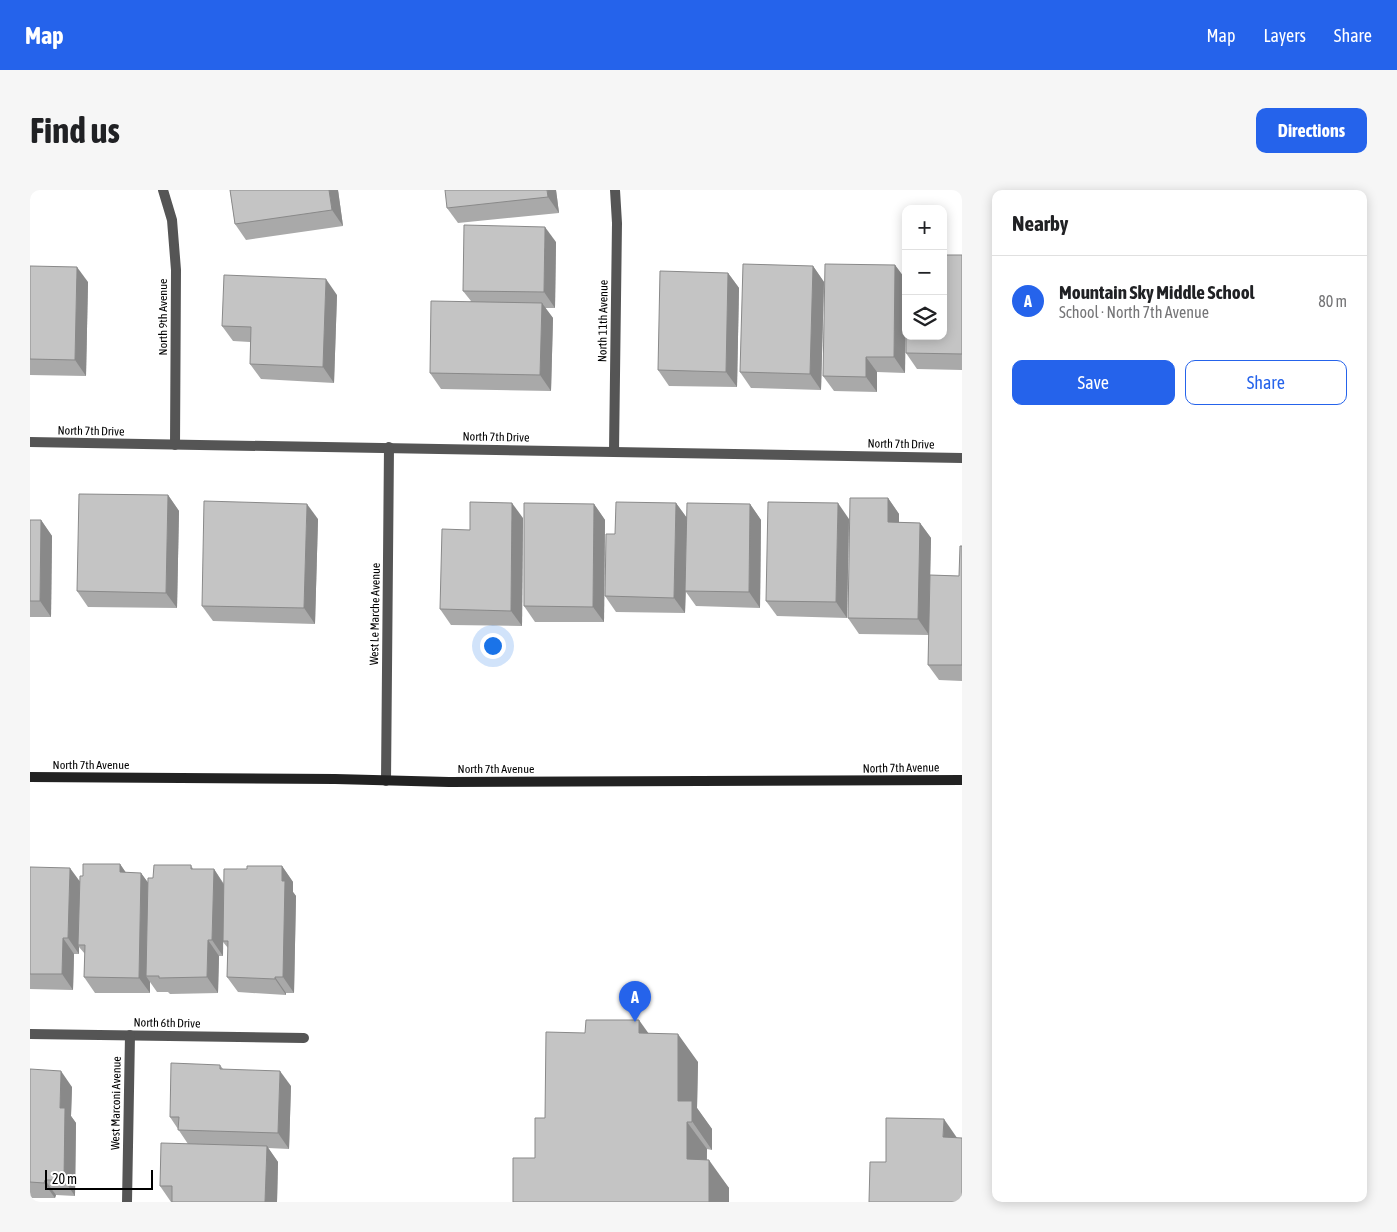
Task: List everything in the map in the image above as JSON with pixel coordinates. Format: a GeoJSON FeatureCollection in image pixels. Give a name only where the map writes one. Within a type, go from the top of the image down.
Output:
{"type":"FeatureCollection","features":[{"type":"Feature","properties":{"kind":"street","name":"North 9th Avenue"},"geometry":{"type":"LineString","coordinates":[[163,190],[172,220],[176,270],[175,445]]}},
{"type":"Feature","properties":{"kind":"street","name":"North 11th Avenue"},"geometry":{"type":"LineString","coordinates":[[614,451],[617,222],[615,190]]}},
{"type":"Feature","properties":{"kind":"street","name":"North 7th Drive"},"geometry":{"type":"LineString","coordinates":[[30,442],[962,458]]}},
{"type":"Feature","properties":{"kind":"street","name":"West Le Marche Avenue"},"geometry":{"type":"LineString","coordinates":[[386,781],[389,447]]}},
{"type":"Feature","properties":{"kind":"street","name":"North 7th Avenue"},"geometry":{"type":"LineString","coordinates":[[30,777],[386,781],[962,780]]}},
{"type":"Feature","properties":{"kind":"street","name":"North 6th Drive"},"geometry":{"type":"LineString","coordinates":[[30,1034],[304,1038]]}},
{"type":"Feature","properties":{"kind":"street","name":"West Marconi Avenue"},"geometry":{"type":"LineString","coordinates":[[127,1202],[130,1035]]}},
{"type":"Feature","properties":{"kind":"building"},"geometry":{"type":"Polygon","coordinates":[[[230,190],[329,190],[332,210],[235,224],[230,190]]]}},
{"type":"Feature","properties":{"kind":"building"},"geometry":{"type":"Polygon","coordinates":[[[445,190],[547,190],[548,197],[447,208],[445,190]]]}},
{"type":"Feature","properties":{"kind":"building"},"geometry":{"type":"Polygon","coordinates":[[[464,225],[545,227],[544,292],[463,291],[464,225]]]}},
{"type":"Feature","properties":{"kind":"building"},"geometry":{"type":"Polygon","coordinates":[[[947,255],[962,255],[962,354],[906,353],[906,340],[947,340],[947,255]]]}},
{"type":"Feature","properties":{"kind":"building"},"geometry":{"type":"Polygon","coordinates":[[[743,264],[813,266],[810,374],[740,372],[743,264]]]}},
{"type":"Feature","properties":{"kind":"building"},"geometry":{"type":"Polygon","coordinates":[[[825,264],[895,265],[894,357],[866,357],[866,377],[823,376],[825,264]]]}},
{"type":"Feature","properties":{"kind":"building"},"geometry":{"type":"Polygon","coordinates":[[[30,266],[77,267],[75,360],[30,359],[30,266]]]}},
{"type":"Feature","properties":{"kind":"building"},"geometry":{"type":"Polygon","coordinates":[[[660,271],[728,273],[726,372],[658,370],[660,271]]]}},
{"type":"Feature","properties":{"kind":"building"},"geometry":{"type":"Polygon","coordinates":[[[224,275],[326,279],[323,367],[250,364],[251,327],[222,326],[224,275]]]}},
{"type":"Feature","properties":{"kind":"building"},"geometry":{"type":"Polygon","coordinates":[[[431,301],[542,303],[540,375],[430,373],[431,301]]]}},
{"type":"Feature","properties":{"kind":"building"},"geometry":{"type":"Polygon","coordinates":[[[79,494],[168,495],[166,593],[77,591],[79,494]]]}},
{"type":"Feature","properties":{"kind":"building"},"geometry":{"type":"Polygon","coordinates":[[[850,498],[888,498],[888,522],[920,523],[918,619],[848,618],[850,498]]]}},
{"type":"Feature","properties":{"kind":"building"},"geometry":{"type":"Polygon","coordinates":[[[204,501],[307,504],[304,608],[202,606],[204,501]]]}},
{"type":"Feature","properties":{"kind":"building"},"geometry":{"type":"Polygon","coordinates":[[[470,502],[512,503],[511,611],[440,609],[442,529],[470,530],[470,502]]]}},
{"type":"Feature","properties":{"kind":"building"},"geometry":{"type":"Polygon","coordinates":[[[616,502],[676,503],[674,598],[605,596],[606,534],[615,534],[616,502]]]}},
{"type":"Feature","properties":{"kind":"building"},"geometry":{"type":"Polygon","coordinates":[[[768,502],[838,503],[836,602],[766,601],[768,502]]]}},
{"type":"Feature","properties":{"kind":"building"},"geometry":{"type":"Polygon","coordinates":[[[524,503],[594,504],[593,607],[524,606],[524,503]]]}},
{"type":"Feature","properties":{"kind":"building"},"geometry":{"type":"Polygon","coordinates":[[[687,503],[750,504],[749,592],[685,591],[687,503]]]}},
{"type":"Feature","properties":{"kind":"building"},"geometry":{"type":"Polygon","coordinates":[[[30,520],[41,520],[40,601],[30,601],[30,520]]]}},
{"type":"Feature","properties":{"kind":"building"},"geometry":{"type":"Polygon","coordinates":[[[960,546],[962,546],[962,665],[928,665],[930,575],[959,576],[960,546]]]}},
{"type":"Feature","properties":{"kind":"building"},"geometry":{"type":"Polygon","coordinates":[[[83,864],[120,864],[120,872],[141,873],[139,978],[84,977],[85,945],[78,945],[80,876],[83,876],[83,864]]]}},
{"type":"Feature","properties":{"kind":"building"},"geometry":{"type":"Polygon","coordinates":[[[154,865],[191,865],[191,869],[214,869],[212,940],[208,940],[207,977],[159,978],[159,976],[146,976],[148,878],[153,878],[154,865]]]}},
{"type":"Feature","properties":{"kind":"building"},"geometry":{"type":"Polygon","coordinates":[[[247,866],[282,866],[282,881],[285,881],[283,977],[275,977],[275,979],[227,977],[228,941],[223,941],[224,869],[247,869],[247,866]]]}},
{"type":"Feature","properties":{"kind":"building"},"geometry":{"type":"Polygon","coordinates":[[[30,867],[70,868],[68,938],[63,938],[62,974],[30,974],[30,867]]]}},
{"type":"Feature","properties":{"kind":"building"},"geometry":{"type":"Polygon","coordinates":[[[586,1020],[639,1020],[639,1033],[678,1034],[678,1101],[692,1101],[692,1122],[687,1122],[687,1159],[709,1160],[709,1202],[513,1202],[513,1158],[535,1158],[535,1118],[545,1118],[546,1032],[585,1033],[586,1020]]]}},
{"type":"Feature","properties":{"kind":"building"},"geometry":{"type":"Polygon","coordinates":[[[171,1063],[220,1065],[220,1069],[280,1071],[278,1133],[178,1130],[179,1117],[170,1117],[171,1063]]]}},
{"type":"Feature","properties":{"kind":"building"},"geometry":{"type":"Polygon","coordinates":[[[30,1069],[61,1071],[60,1108],[65,1108],[64,1180],[45,1180],[44,1183],[30,1182],[30,1069]]]}},
{"type":"Feature","properties":{"kind":"building"},"geometry":{"type":"Polygon","coordinates":[[[886,1118],[944,1119],[943,1137],[962,1138],[962,1202],[869,1202],[870,1162],[886,1162],[886,1118]]]}},
{"type":"Feature","properties":{"kind":"building"},"geometry":{"type":"Polygon","coordinates":[[[161,1143],[267,1146],[265,1202],[172,1202],[172,1186],[160,1186],[161,1143]]]}},
{"type":"Feature","properties":{"kind":"place","name":"Mountain Sky Middle School"},"geometry":{"type":"Point","coordinates":[635,1022]}}]}
